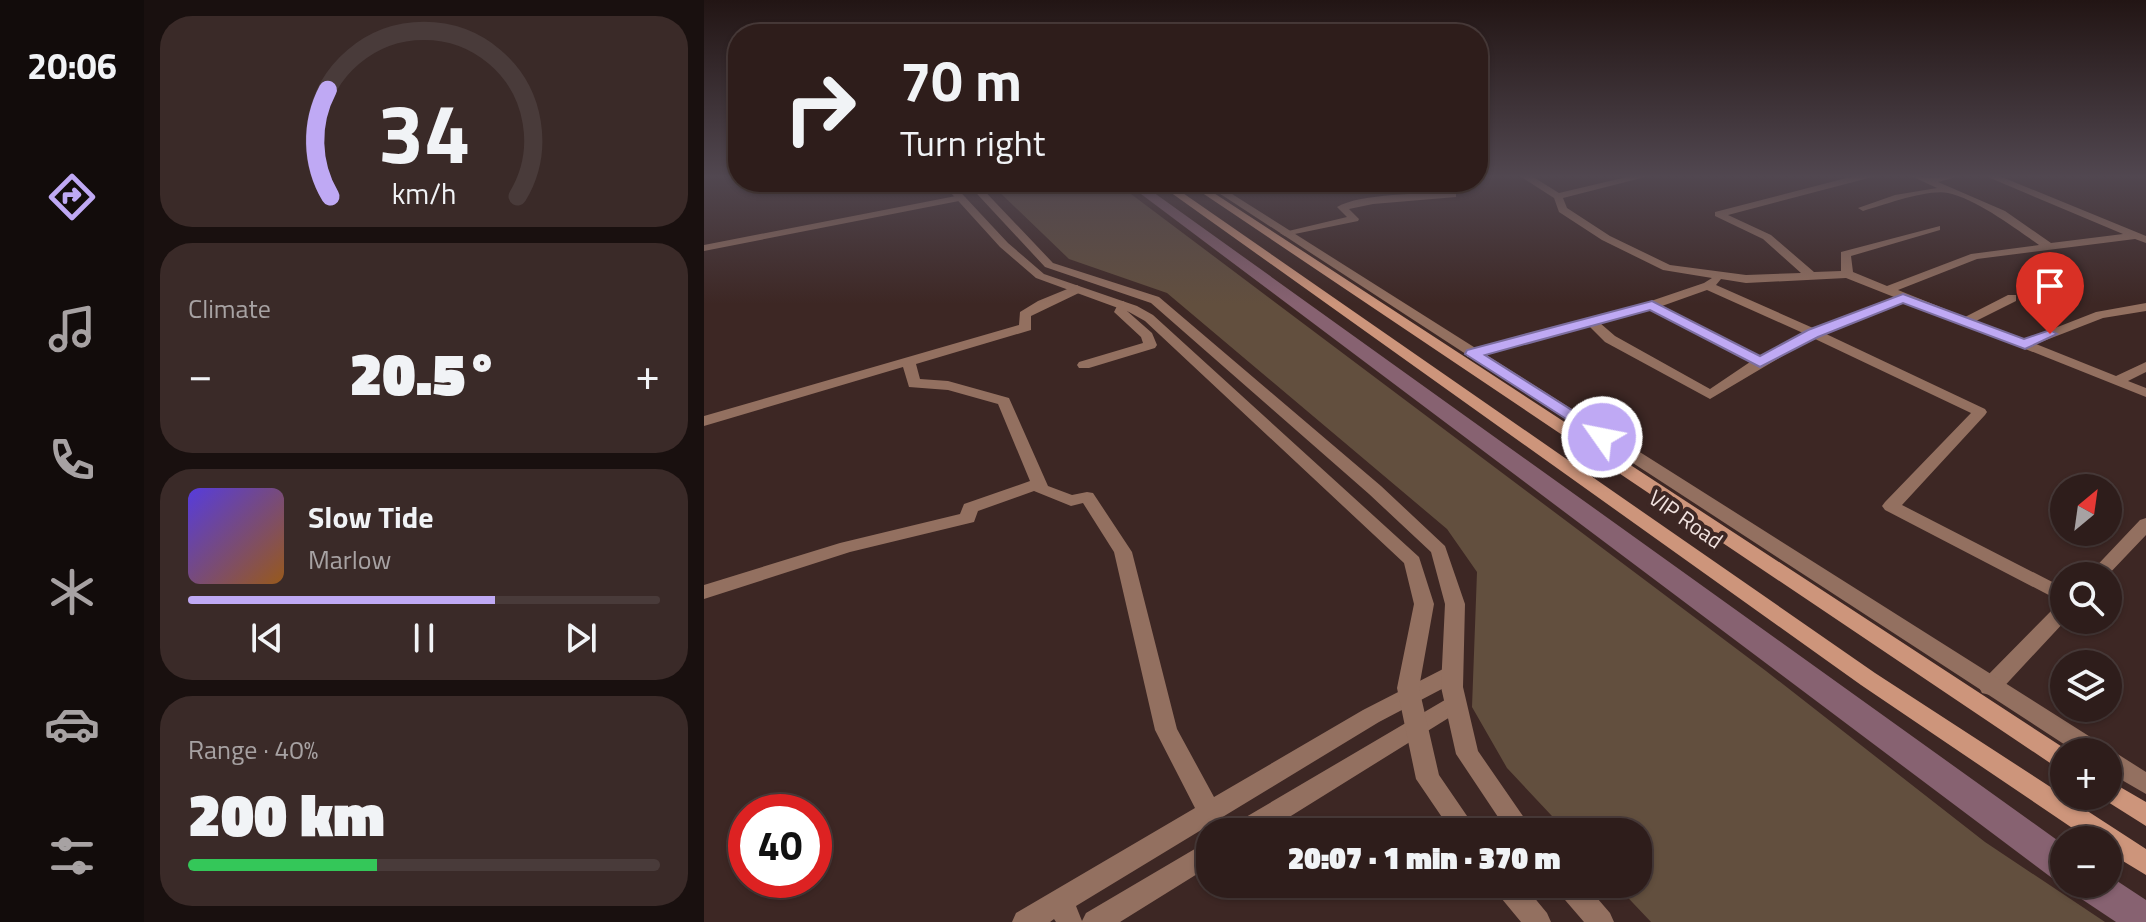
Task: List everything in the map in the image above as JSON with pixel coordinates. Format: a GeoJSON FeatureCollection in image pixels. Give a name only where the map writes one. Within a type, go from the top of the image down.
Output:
{"type":"FeatureCollection","features":[{"type":"Feature","properties":{"kind":"main road","name":"VIP Road"},"geometry":{"type":"LineString","coordinates":[[1212,218],[1855,670],[2146,863]]}},
{"type":"Feature","properties":{"kind":"main road","name":"VIP Road"},"geometry":{"type":"LineString","coordinates":[[1249,218],[1316,259],[2050,751]]}},
{"type":"Feature","properties":{"kind":"main road"},"geometry":{"type":"LineString","coordinates":[[2122,799],[2146,815]]}},
{"type":"Feature","properties":{"kind":"street"},"geometry":{"type":"LineString","coordinates":[[704,248],[858,218]]}},
{"type":"Feature","properties":{"kind":"street"},"geometry":{"type":"LineString","coordinates":[[979,218],[1004,245],[1040,276],[1118,299],[1155,300],[1375,490],[1439,550],[1455,604],[1452,674],[1467,754],[1512,818]]}},
{"type":"Feature","properties":{"kind":"street"},"geometry":{"type":"LineString","coordinates":[[1005,218],[1049,265],[1149,318],[1413,561],[1424,604],[1408,688],[1428,779],[1456,818]]}},
{"type":"Feature","properties":{"kind":"street","name":"VIP Road"},"geometry":{"type":"LineString","coordinates":[[1262,218],[1316,259],[1472,354],[2072,738]]}},
{"type":"Feature","properties":{"kind":"street"},"geometry":{"type":"LineString","coordinates":[[1285,233],[1353,218]]}},
{"type":"Feature","properties":{"kind":"street"},"geometry":{"type":"LineString","coordinates":[[1575,218],[1606,238],[1667,268],[1746,279],[1847,274],[2146,393]]}},
{"type":"Feature","properties":{"kind":"street"},"geometry":{"type":"LineString","coordinates":[[1727,218],[1767,237],[1812,276]]}},
{"type":"Feature","properties":{"kind":"street"},"geometry":{"type":"LineString","coordinates":[[2008,218],[2049,247]]}},
{"type":"Feature","properties":{"kind":"street"},"geometry":{"type":"LineString","coordinates":[[2096,218],[2143,237]]}},
{"type":"Feature","properties":{"kind":"street"},"geometry":{"type":"LineString","coordinates":[[1847,274],[1845,254],[1936,228]]}},
{"type":"Feature","properties":{"kind":"street"},"geometry":{"type":"LineString","coordinates":[[1885,291],[1975,256],[2143,237]]}},
{"type":"Feature","properties":{"kind":"street"},"geometry":{"type":"LineString","coordinates":[[1472,354],[1652,305],[1708,286],[1721,276]]}},
{"type":"Feature","properties":{"kind":"street"},"geometry":{"type":"LineString","coordinates":[[1708,286],[1980,412],[1891,506],[2050,589]]}},
{"type":"Feature","properties":{"kind":"street"},"geometry":{"type":"LineString","coordinates":[[704,421],[1026,327],[1024,315],[1077,289]]}},
{"type":"Feature","properties":{"kind":"street"},"geometry":{"type":"LineString","coordinates":[[1590,320],[1610,339],[1710,395],[1760,362],[1813,333],[1903,298]]}},
{"type":"Feature","properties":{"kind":"street"},"geometry":{"type":"LineString","coordinates":[[1966,321],[2012,298]]}},
{"type":"Feature","properties":{"kind":"street"},"geometry":{"type":"LineString","coordinates":[[1084,365],[1150,345],[1147,336],[1120,312],[1118,299]]}},
{"type":"Feature","properties":{"kind":"street"},"geometry":{"type":"LineString","coordinates":[[1652,305],[1760,362]]}},
{"type":"Feature","properties":{"kind":"street"},"geometry":{"type":"LineString","coordinates":[[2025,344],[2100,315],[2146,307]]}},
{"type":"Feature","properties":{"kind":"street"},"geometry":{"type":"LineString","coordinates":[[908,361],[914,384],[931,381],[976,396],[1004,401],[1041,489],[1071,501],[1087,497],[1123,552],[1166,730],[1210,812]]}},
{"type":"Feature","properties":{"kind":"street"},"geometry":{"type":"LineString","coordinates":[[2118,381],[2146,366]]}},
{"type":"Feature","properties":{"kind":"street"},"geometry":{"type":"LineString","coordinates":[[704,592],[846,547],[968,518],[970,508],[1038,484]]}},
{"type":"Feature","properties":{"kind":"street"},"geometry":{"type":"LineString","coordinates":[[2109,562],[2146,524]]}},
{"type":"Feature","properties":{"kind":"street"},"geometry":{"type":"LineString","coordinates":[[1990,687],[2050,625]]}},
{"type":"Feature","properties":{"kind":"street"},"geometry":{"type":"LineString","coordinates":[[1025,922],[1064,912],[1210,812],[1452,674]]}},
{"type":"Feature","properties":{"kind":"street"},"geometry":{"type":"LineString","coordinates":[[1266,818],[1455,703]]}},
{"type":"Feature","properties":{"kind":"street"},"geometry":{"type":"LineString","coordinates":[[2122,769],[2146,784]]}},
{"type":"Feature","properties":{"kind":"street"},"geometry":{"type":"LineString","coordinates":[[1095,922],[1196,861]]}},
{"type":"Feature","properties":{"kind":"street"},"geometry":{"type":"LineString","coordinates":[[1518,898],[1538,922]]}},
{"type":"Feature","properties":{"kind":"street"},"geometry":{"type":"LineString","coordinates":[[1580,898],[1601,922]]}},
{"type":"Feature","properties":{"kind":"shaded area"},"geometry":{"type":"Polygon","coordinates":[[[1026,218],[1163,218],[1766,671],[1985,842],[2050,885],[2050,898],[2069,898],[2105,922],[1651,922],[1628,898],[1652,898],[1652,818],[1554,818],[1507,768],[1472,707],[1477,572],[1447,529],[1167,293],[1069,259],[1026,218]]]}},
{"type":"Feature","properties":{"kind":"waterway"},"geometry":{"type":"LineString","coordinates":[[1180,218],[2050,856]]}},
{"type":"Feature","properties":{"kind":"waterway"},"geometry":{"type":"LineString","coordinates":[[2111,898],[2146,921]]}},
{"type":"Feature","properties":{"kind":"route"},"geometry":{"type":"LineString","coordinates":[[1602,437],[1472,354],[1652,305],[1760,362],[1813,333],[1903,298],[2025,344],[2050,334]]}}]}
